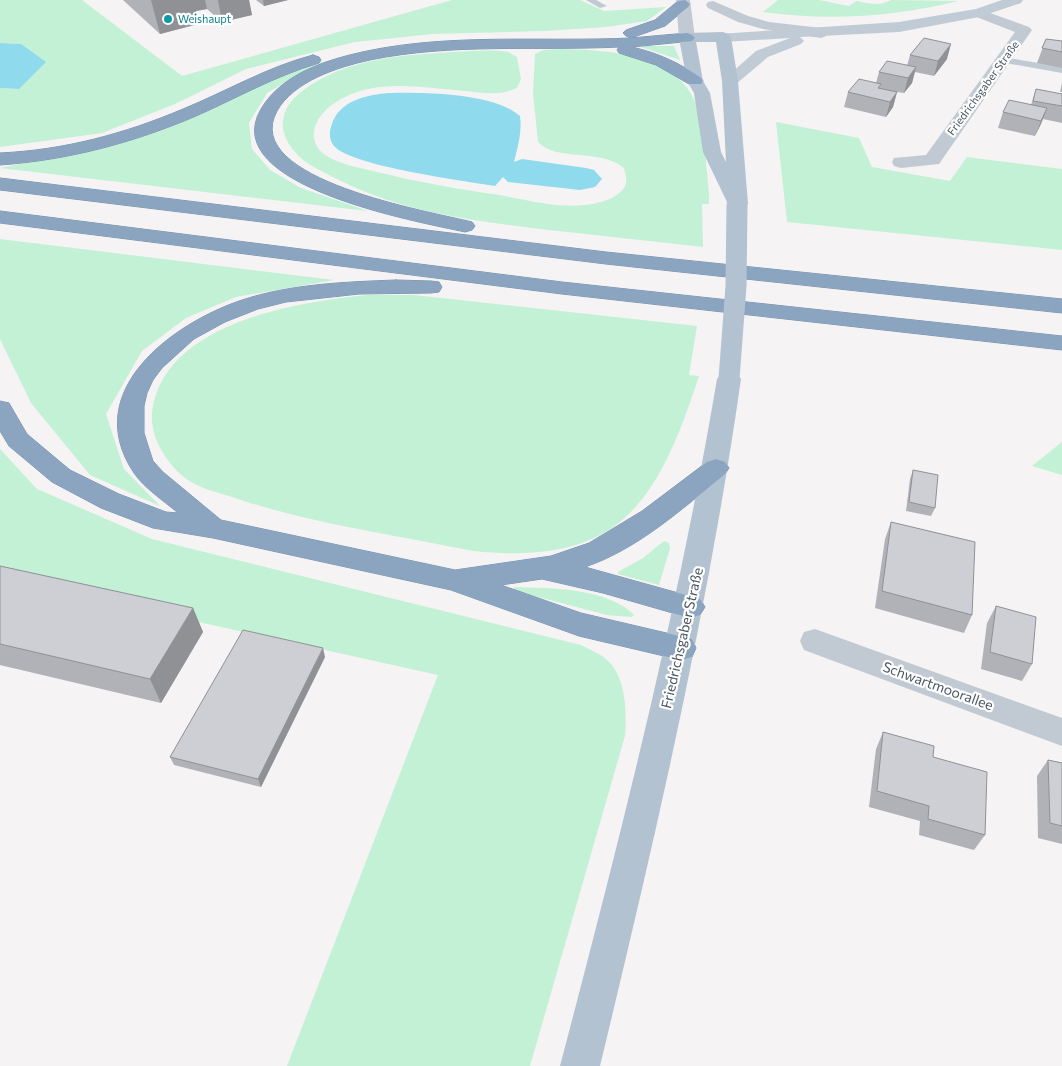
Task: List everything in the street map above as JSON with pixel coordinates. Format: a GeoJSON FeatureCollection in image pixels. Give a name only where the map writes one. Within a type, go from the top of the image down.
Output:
{"type":"FeatureCollection","features":[{"type":"Feature","properties":{"kind":"highway"},"geometry":{"type":"LineString","coordinates":[[631,33],[660,23],[683,2]]}},
{"type":"Feature","properties":{"kind":"highway"},"geometry":{"type":"LineString","coordinates":[[0,159],[60,153],[121,138],[189,113],[291,67],[356,50],[462,39],[631,33],[657,33],[687,38]]}},
{"type":"Feature","properties":{"kind":"highway"},"geometry":{"type":"LineString","coordinates":[[606,258],[456,224],[364,200],[320,184],[291,171],[276,157],[265,142],[263,129],[268,111],[282,93],[315,72],[347,60],[402,50],[430,47],[651,42],[687,38]]}},
{"type":"Feature","properties":{"kind":"highway"},"geometry":{"type":"LineString","coordinates":[[589,43],[655,58],[672,65],[695,81]]}},
{"type":"Feature","properties":{"kind":"highway"},"geometry":{"type":"LineString","coordinates":[[0,184],[606,258],[1062,306]]}},
{"type":"Feature","properties":{"kind":"highway"},"geometry":{"type":"LineString","coordinates":[[0,218],[562,288],[1062,343]]}},
{"type":"Feature","properties":{"kind":"highway"},"geometry":{"type":"LineString","coordinates":[[213,528],[149,474],[135,451],[130,424],[133,398],[147,370],[171,345],[209,321],[244,305],[288,294],[386,286],[562,288]]}},
{"type":"Feature","properties":{"kind":"highway"},"geometry":{"type":"LineString","coordinates":[[0,410],[18,440],[61,476],[110,501],[163,521],[213,528],[454,580],[579,624],[681,648]]}},
{"type":"Feature","properties":{"kind":"highway"},"geometry":{"type":"LineString","coordinates":[[454,580],[541,569],[579,559],[637,529],[716,468]]}},
{"type":"Feature","properties":{"kind":"highway"},"geometry":{"type":"LineString","coordinates":[[541,569],[603,582],[690,607]]}},
{"type":"Feature","properties":{"kind":"main road"},"geometry":{"type":"LineString","coordinates":[[687,38],[821,33],[899,27],[978,13],[1016,0]]}},
{"type":"Feature","properties":{"kind":"main road"},"geometry":{"type":"LineString","coordinates":[[730,81],[762,54],[776,47],[821,33]]}},
{"type":"Feature","properties":{"kind":"main road","name":"Friedrichsgaber Straße"},"geometry":{"type":"LineString","coordinates":[[580,1066],[690,607],[716,468],[729,379],[736,286],[738,205],[730,81],[723,37]]}},
{"type":"Feature","properties":{"kind":"main road","name":"Friedrichsgaber Straße"},"geometry":{"type":"LineString","coordinates":[[687,38],[695,81],[702,92],[712,152],[738,205]]}},
{"type":"Feature","properties":{"kind":"street"},"geometry":{"type":"LineString","coordinates":[[683,2],[687,38]]}},
{"type":"Feature","properties":{"kind":"street"},"geometry":{"type":"LineString","coordinates":[[711,3],[743,20],[768,26],[821,33]]}},
{"type":"Feature","properties":{"kind":"street"},"geometry":{"type":"LineString","coordinates":[[711,3],[720,21],[723,37]]}},
{"type":"Feature","properties":{"kind":"street","name":"Friedrichsgaber Straße"},"geometry":{"type":"LineString","coordinates":[[901,162],[932,160],[1024,30],[978,13]]}},
{"type":"Feature","properties":{"kind":"street","name":"Schwartmoorallee"},"geometry":{"type":"LineString","coordinates":[[815,641],[1062,732]]}},
{"type":"Feature","properties":{"kind":"lane"},"geometry":{"type":"LineString","coordinates":[[590,0],[603,6]]}},
{"type":"Feature","properties":{"kind":"lane"},"geometry":{"type":"LineString","coordinates":[[1003,60],[1062,70]]}},
{"type":"Feature","properties":{"kind":"green space"},"geometry":{"type":"Polygon","coordinates":[[[0,0],[82,0],[182,76],[452,0],[580,0],[604,11],[666,7],[647,21],[606,27],[545,31],[433,34],[355,42],[246,69],[175,104],[102,133],[0,147],[0,88],[19,89],[21,44],[0,43],[0,0]]]}},
{"type":"Feature","properties":{"kind":"green space"},"geometry":{"type":"Polygon","coordinates":[[[778,0],[819,0],[849,6],[856,1],[878,4],[891,0],[958,1],[910,11],[861,16],[787,15],[763,12],[778,0]]]}},
{"type":"Feature","properties":{"kind":"green space"},"geometry":{"type":"Polygon","coordinates":[[[644,46],[674,46],[680,60],[641,47],[644,46]]]}},
{"type":"Feature","properties":{"kind":"green space"},"geometry":{"type":"Polygon","coordinates":[[[543,50],[599,51],[641,58],[660,66],[676,77],[689,91],[698,110],[700,120],[709,194],[709,204],[702,204],[703,247],[493,223],[410,207],[357,188],[305,162],[290,145],[284,134],[283,122],[286,109],[301,92],[336,72],[355,65],[375,60],[415,55],[475,51],[508,52],[517,57],[521,79],[517,88],[511,91],[491,93],[430,87],[394,86],[359,91],[343,98],[322,114],[314,130],[316,145],[324,154],[341,163],[392,176],[453,188],[575,206],[610,199],[624,188],[626,179],[624,168],[603,158],[556,152],[538,142],[533,93],[535,54],[543,50]]]}},
{"type":"Feature","properties":{"kind":"green space"},"geometry":{"type":"Polygon","coordinates":[[[330,60],[301,73],[267,93],[249,123],[252,149],[270,170],[301,188],[368,211],[0,168],[112,146],[162,130],[266,82],[298,69],[330,60]]]}},
{"type":"Feature","properties":{"kind":"green space"},"geometry":{"type":"Polygon","coordinates":[[[776,122],[859,138],[872,167],[950,181],[967,157],[1062,169],[1062,250],[787,222],[776,122]]]}},
{"type":"Feature","properties":{"kind":"green space"},"geometry":{"type":"Polygon","coordinates":[[[0,239],[334,280],[236,297],[186,318],[142,351],[106,414],[124,469],[160,506],[90,475],[31,403],[0,339],[0,239]]]}},
{"type":"Feature","properties":{"kind":"green space"},"geometry":{"type":"Polygon","coordinates":[[[368,295],[413,295],[697,326],[689,375],[699,376],[667,459],[648,492],[625,517],[598,536],[564,548],[523,553],[473,551],[325,522],[267,508],[197,485],[178,472],[166,457],[157,440],[152,422],[152,413],[161,382],[180,358],[206,338],[237,323],[305,304],[368,295]]]}},
{"type":"Feature","properties":{"kind":"green space"},"geometry":{"type":"Polygon","coordinates":[[[1062,442],[1062,475],[1032,466],[1062,442]]]}},
{"type":"Feature","properties":{"kind":"green space"},"geometry":{"type":"Polygon","coordinates":[[[0,449],[37,489],[152,539],[581,645],[608,661],[614,668],[622,686],[626,717],[625,736],[530,1066],[287,1066],[438,675],[0,578],[0,449]]]}},
{"type":"Feature","properties":{"kind":"green space"},"geometry":{"type":"Polygon","coordinates":[[[664,541],[669,543],[670,548],[659,585],[618,574],[618,572],[643,558],[664,541]]]}},
{"type":"Feature","properties":{"kind":"green space"},"geometry":{"type":"Polygon","coordinates":[[[515,587],[578,591],[609,599],[623,606],[634,615],[632,617],[607,615],[515,591],[513,589],[515,587]]]}},
{"type":"Feature","properties":{"kind":"water"},"geometry":{"type":"Polygon","coordinates":[[[0,43],[21,44],[46,62],[19,89],[0,88],[0,43]]]}},
{"type":"Feature","properties":{"kind":"water"},"geometry":{"type":"Polygon","coordinates":[[[388,93],[457,95],[476,98],[508,108],[520,116],[520,133],[514,162],[522,159],[586,168],[594,170],[602,179],[595,187],[580,190],[508,182],[503,177],[495,186],[385,166],[362,160],[334,146],[330,139],[331,128],[335,117],[345,106],[358,99],[388,93]]]}},
{"type":"Feature","properties":{"kind":"building"},"geometry":{"type":"Polygon","coordinates":[[[924,38],[951,44],[938,61],[910,55],[924,38]]]}},
{"type":"Feature","properties":{"kind":"building"},"geometry":{"type":"Polygon","coordinates":[[[1046,39],[1062,41],[1062,52],[1042,48],[1046,39]]]}},
{"type":"Feature","properties":{"kind":"building"},"geometry":{"type":"Polygon","coordinates":[[[887,61],[916,67],[908,78],[879,72],[887,61]]]}},
{"type":"Feature","properties":{"kind":"building"},"geometry":{"type":"Polygon","coordinates":[[[859,79],[881,84],[878,88],[897,92],[890,102],[848,92],[859,79]]]}},
{"type":"Feature","properties":{"kind":"building"},"geometry":{"type":"Polygon","coordinates":[[[1036,89],[1062,94],[1062,106],[1033,101],[1036,89]]]}},
{"type":"Feature","properties":{"kind":"building"},"geometry":{"type":"Polygon","coordinates":[[[1009,100],[1047,108],[1041,121],[1003,112],[1009,100]]]}},
{"type":"Feature","properties":{"kind":"building"},"geometry":{"type":"Polygon","coordinates":[[[913,470],[938,475],[935,508],[909,502],[913,470]]]}},
{"type":"Feature","properties":{"kind":"building"},"geometry":{"type":"Polygon","coordinates":[[[891,522],[975,542],[972,615],[882,591],[891,522]]]}},
{"type":"Feature","properties":{"kind":"building"},"geometry":{"type":"Polygon","coordinates":[[[0,566],[193,608],[150,679],[0,644],[0,566]]]}},
{"type":"Feature","properties":{"kind":"building"},"geometry":{"type":"Polygon","coordinates":[[[996,606],[1036,617],[1032,664],[990,652],[996,606]]]}},
{"type":"Feature","properties":{"kind":"building"},"geometry":{"type":"Polygon","coordinates":[[[243,630],[323,648],[258,779],[170,757],[243,630]]]}},
{"type":"Feature","properties":{"kind":"building"},"geometry":{"type":"Polygon","coordinates":[[[883,732],[934,746],[933,757],[987,772],[985,835],[928,819],[929,806],[877,791],[883,732]]]}},
{"type":"Feature","properties":{"kind":"building"},"geometry":{"type":"Polygon","coordinates":[[[1048,760],[1062,763],[1062,826],[1050,823],[1048,760]]]}},
{"type":"Feature","properties":{"kind":"place","name":"Weishaupt"},"geometry":{"type":"Point","coordinates":[168,19]}}]}
